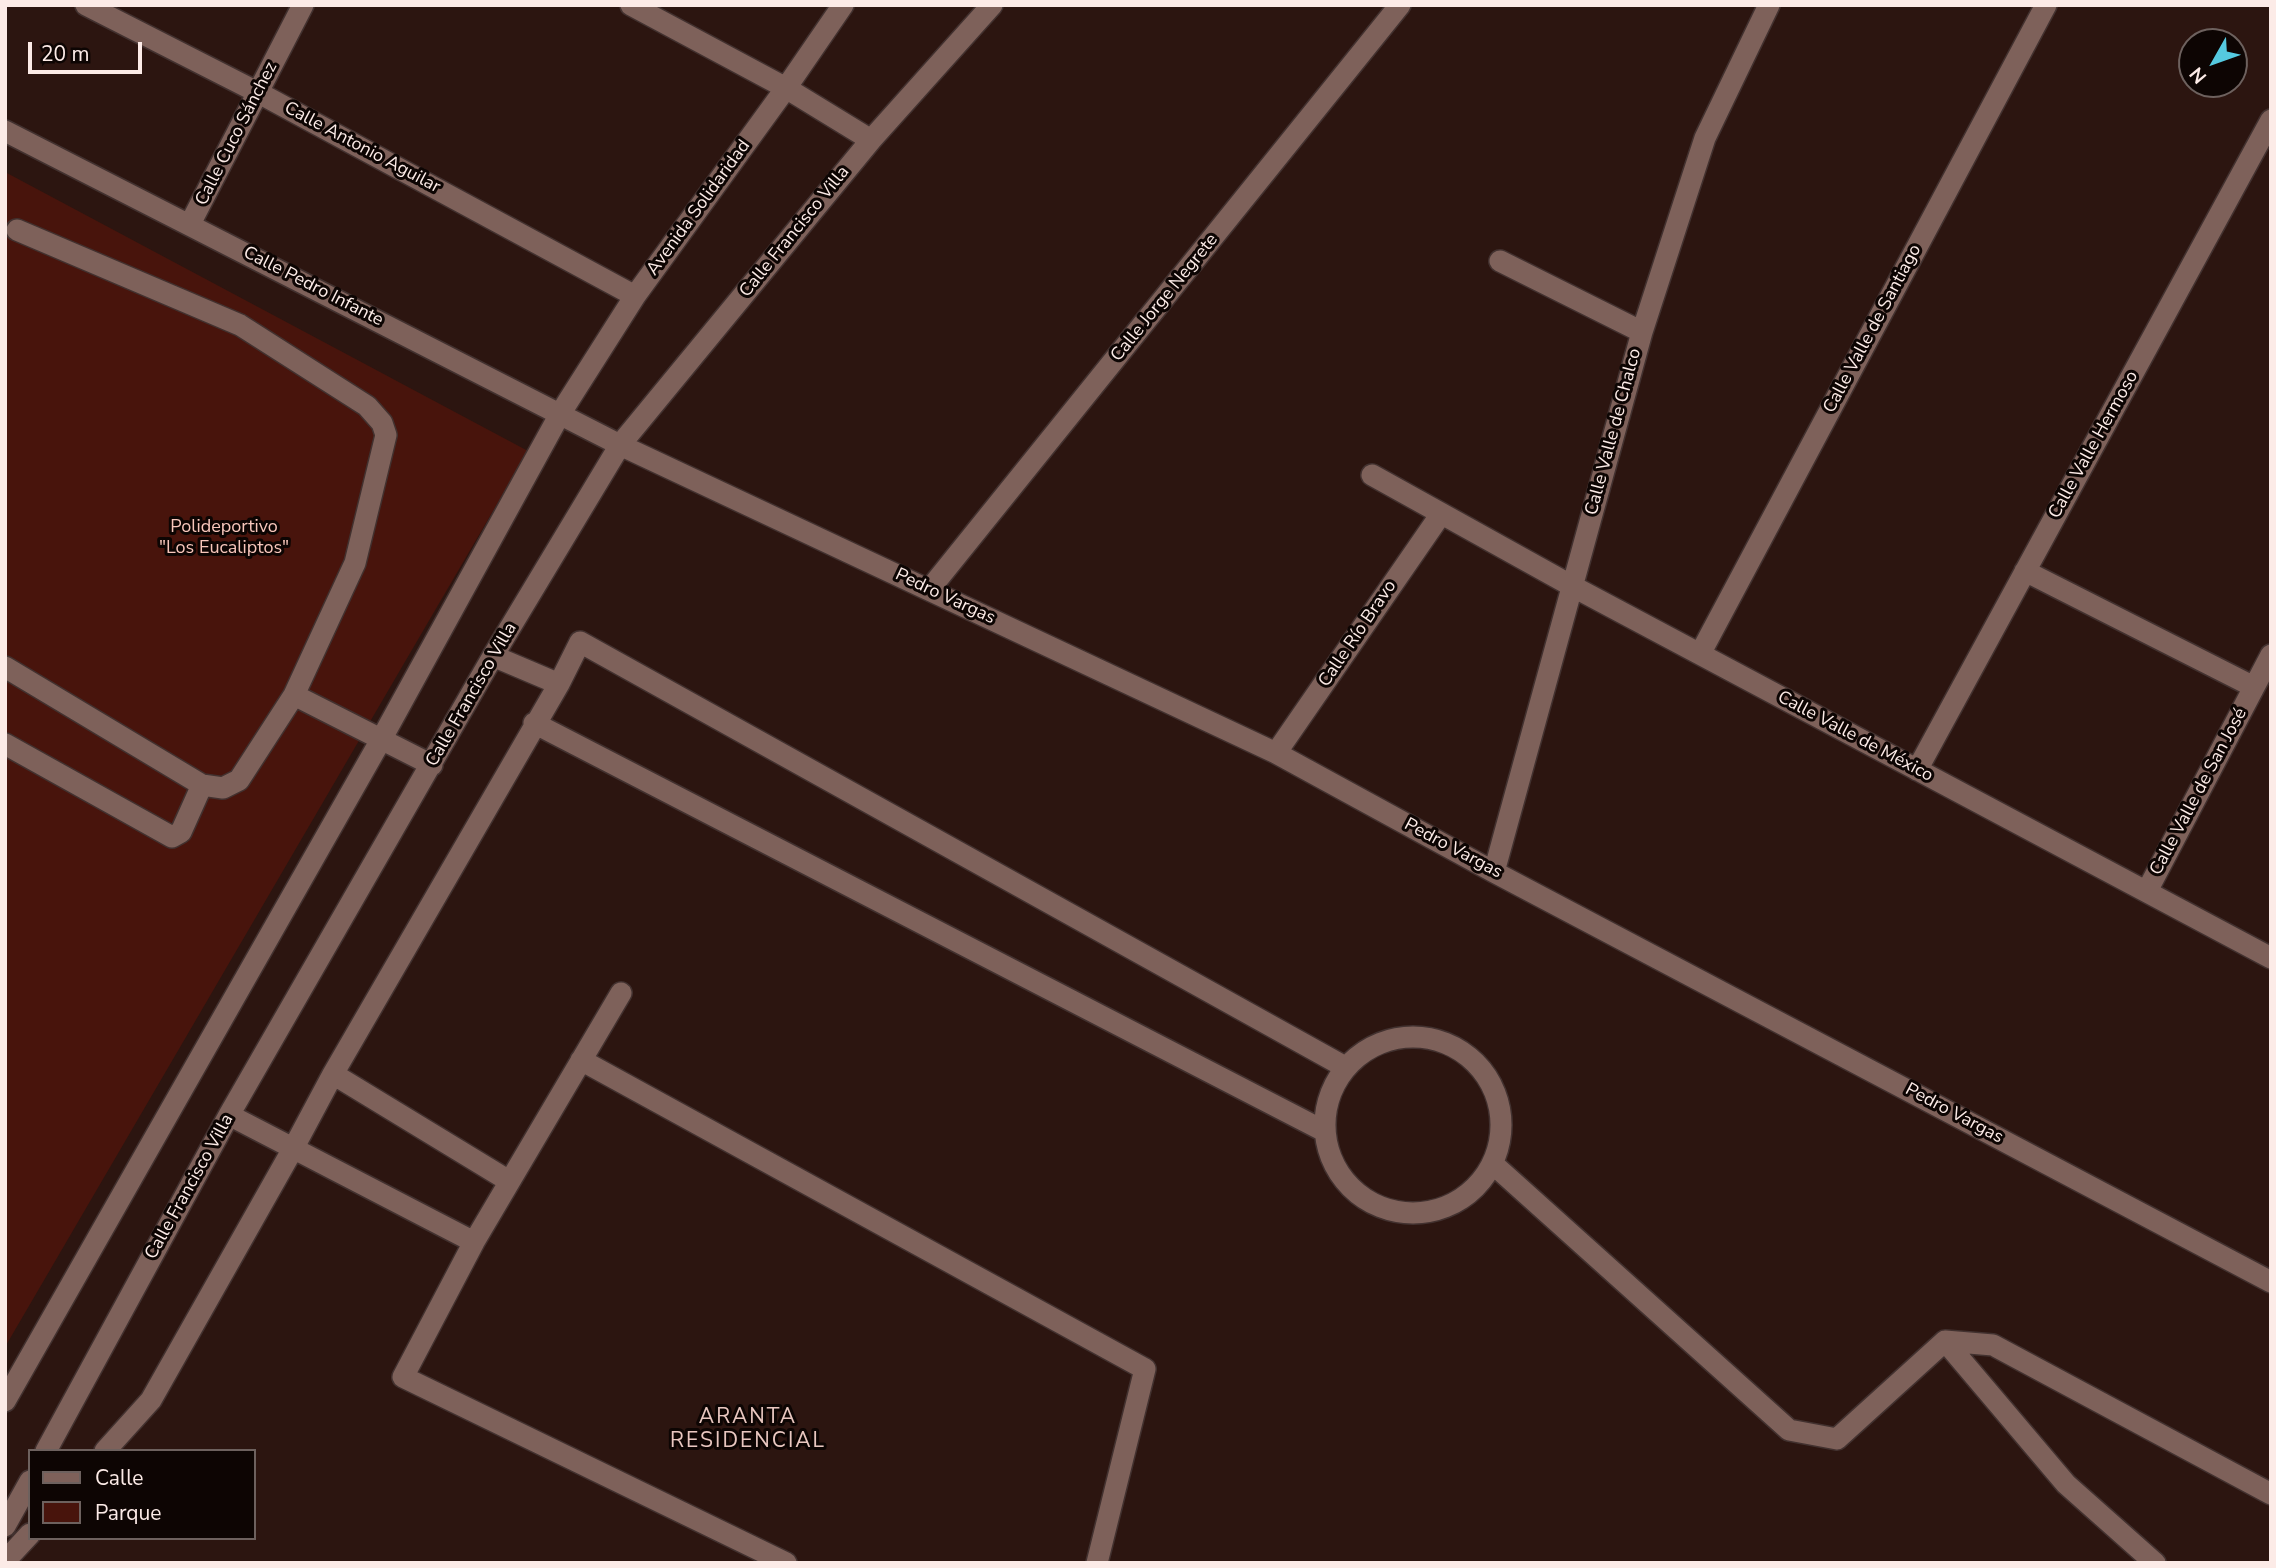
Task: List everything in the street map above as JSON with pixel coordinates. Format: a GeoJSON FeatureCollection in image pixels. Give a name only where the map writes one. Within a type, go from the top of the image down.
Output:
{"type":"FeatureCollection","features":[{"type":"Feature","properties":{"kind":"street","name":"Calle Antonio Aguilar"},"geometry":{"type":"LineString","coordinates":[[86,5],[259,93],[635,296]]}},
{"type":"Feature","properties":{"kind":"street","name":"Calle Cuco Sánchez"},"geometry":{"type":"LineString","coordinates":[[190,224],[303,5]]}},
{"type":"Feature","properties":{"kind":"street"},"geometry":{"type":"LineString","coordinates":[[631,5],[786,88],[871,140]]}},
{"type":"Feature","properties":{"kind":"street","name":"Avenida Solidaridad"},"geometry":{"type":"LineString","coordinates":[[5,1401],[382,738],[559,414],[635,296],[843,5]]}},
{"type":"Feature","properties":{"kind":"street","name":"Calle Francisco Villa"},"geometry":{"type":"LineString","coordinates":[[47,1449],[229,1115],[493,656],[620,445],[871,140],[992,5]]}},
{"type":"Feature","properties":{"kind":"street","name":"Calle Jorge Negrete"},"geometry":{"type":"LineString","coordinates":[[929,590],[1400,5]]}},
{"type":"Feature","properties":{"kind":"street","name":"Calle Valle de Chalco"},"geometry":{"type":"LineString","coordinates":[[1494,872],[1642,332],[1705,138],[1769,5]]}},
{"type":"Feature","properties":{"kind":"street","name":"Calle Valle de Santiago"},"geometry":{"type":"LineString","coordinates":[[1700,654],[2046,5]]}},
{"type":"Feature","properties":{"kind":"street","name":"Calle Valle Hermoso"},"geometry":{"type":"LineString","coordinates":[[1917,769],[2271,120]]}},
{"type":"Feature","properties":{"kind":"street","name":"Calle Pedro Infante"},"geometry":{"type":"LineString","coordinates":[[5,131],[620,445]]}},
{"type":"Feature","properties":{"kind":"street"},"geometry":{"type":"LineString","coordinates":[[5,667],[202,785],[223,788],[239,780],[294,695],[355,563],[386,435],[382,423],[367,406],[240,325],[17,230]]}},
{"type":"Feature","properties":{"kind":"street"},"geometry":{"type":"LineString","coordinates":[[1500,261],[1642,332]]}},
{"type":"Feature","properties":{"kind":"street","name":"Pedro Vargas"},"geometry":{"type":"LineString","coordinates":[[620,445],[1276,753],[1494,872],[2271,1282]]}},
{"type":"Feature","properties":{"kind":"street","name":"Calle Valle de México"},"geometry":{"type":"LineString","coordinates":[[1372,475],[1572,586],[2271,958]]}},
{"type":"Feature","properties":{"kind":"street","name":"Calle Río Bravo"},"geometry":{"type":"LineString","coordinates":[[1276,753],[1441,514]]}},
{"type":"Feature","properties":{"kind":"street"},"geometry":{"type":"LineString","coordinates":[[2025,571],[2254,687]]}},
{"type":"Feature","properties":{"kind":"street"},"geometry":{"type":"LineString","coordinates":[[107,1449],[151,1400],[333,1074],[559,684],[580,642],[1345,1066]]}},
{"type":"Feature","properties":{"kind":"street","name":"Calle Valle de San José"},"geometry":{"type":"LineString","coordinates":[[2147,891],[2271,654]]}},
{"type":"Feature","properties":{"kind":"street"},"geometry":{"type":"LineString","coordinates":[[493,656],[559,684]]}},
{"type":"Feature","properties":{"kind":"street"},"geometry":{"type":"LineString","coordinates":[[294,695],[432,765]]}},
{"type":"Feature","properties":{"kind":"street"},"geometry":{"type":"LineString","coordinates":[[534,723],[1324,1131]]}},
{"type":"Feature","properties":{"kind":"street"},"geometry":{"type":"LineString","coordinates":[[5,744],[172,836],[181,832],[202,785]]}},
{"type":"Feature","properties":{"kind":"street"},"geometry":{"type":"LineString","coordinates":[[621,993],[474,1242],[403,1377],[786,1563]]}},
{"type":"Feature","properties":{"kind":"street"},"geometry":{"type":"LineString","coordinates":[[1406,1036],[1429,1038],[1451,1045],[1471,1058],[1486,1075],[1497,1096],[1502,1119],[1500,1142],[1493,1164],[1480,1183],[1463,1198],[1442,1209],[1419,1214],[1396,1212],[1374,1205],[1355,1192],[1339,1174],[1329,1153],[1324,1131],[1325,1108],[1333,1086],[1345,1066],[1363,1051],[1384,1041],[1406,1036]]}},
{"type":"Feature","properties":{"kind":"street"},"geometry":{"type":"LineString","coordinates":[[581,1060],[1145,1369],[1097,1563]]}},
{"type":"Feature","properties":{"kind":"street"},"geometry":{"type":"LineString","coordinates":[[333,1074],[509,1181]]}},
{"type":"Feature","properties":{"kind":"street"},"geometry":{"type":"LineString","coordinates":[[229,1115],[474,1242]]}},
{"type":"Feature","properties":{"kind":"street"},"geometry":{"type":"LineString","coordinates":[[1493,1164],[1789,1430],[1837,1439],[1945,1341],[1993,1345],[2271,1494]]}},
{"type":"Feature","properties":{"kind":"street"},"geometry":{"type":"LineString","coordinates":[[1945,1341],[2066,1484],[2155,1563]]}},
{"type":"Feature","properties":{"kind":"street"},"geometry":{"type":"LineString","coordinates":[[5,1525],[28,1484]]}},
{"type":"Feature","properties":{"kind":"street"},"geometry":{"type":"LineString","coordinates":[[5,1561],[28,1536]]}},
{"type":"Feature","properties":{"kind":"green space","name":"Polideportivo \"Los Eucaliptos\""},"geometry":{"type":"Polygon","coordinates":[[[5,172],[528,451],[5,1347],[5,172]]]}},
{"type":"Feature","properties":{"kind":"district","name":"ARANTA RESIDENCIAL"},"geometry":{"type":"Point","coordinates":[748,1430]}}]}
